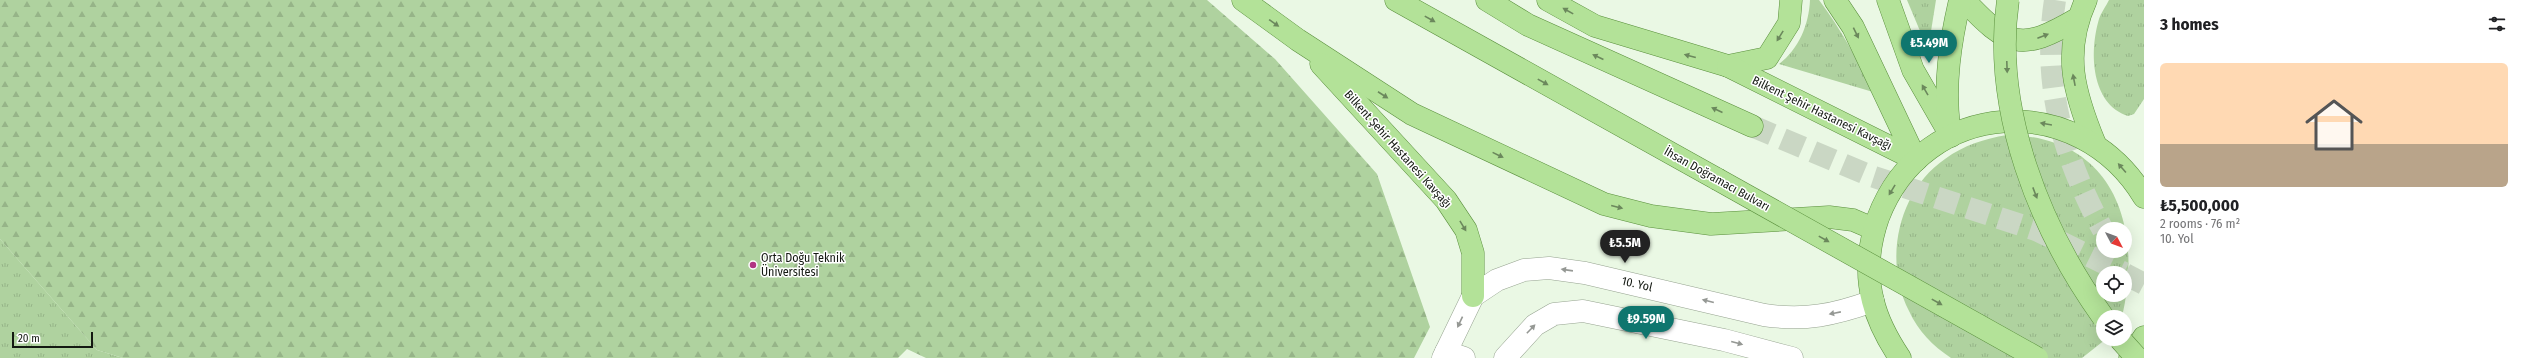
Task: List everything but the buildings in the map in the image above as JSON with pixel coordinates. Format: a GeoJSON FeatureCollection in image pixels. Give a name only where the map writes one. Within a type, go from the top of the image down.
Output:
{"type":"FeatureCollection","features":[{"type":"Feature","properties":{"kind":"main road"},"geometry":{"type":"LineString","coordinates":[[1243,0],[1298,40],[1412,114],[1604,204],[1652,216],[1711,224],[1829,216],[1853,220],[1874,229]]}},
{"type":"Feature","properties":{"kind":"main road","name":"İhsan Doğramacı Bulvarı"},"geometry":{"type":"LineString","coordinates":[[1396,0],[2037,358]]}},
{"type":"Feature","properties":{"kind":"main road"},"geometry":{"type":"LineString","coordinates":[[1487,0],[1528,25],[1752,126]]}},
{"type":"Feature","properties":{"kind":"main road","name":"Bilkent Şehir Hastanesi Kavşağı"},"geometry":{"type":"LineString","coordinates":[[1548,0],[1595,26],[1728,66],[1916,160]]}},
{"type":"Feature","properties":{"kind":"main road"},"geometry":{"type":"LineString","coordinates":[[1728,66],[1767,58],[1789,23],[1791,0]]}},
{"type":"Feature","properties":{"kind":"main road"},"geometry":{"type":"LineString","coordinates":[[1835,0],[1853,27],[1916,160]]}},
{"type":"Feature","properties":{"kind":"main road"},"geometry":{"type":"LineString","coordinates":[[1888,0],[1913,70],[1951,136]]}},
{"type":"Feature","properties":{"kind":"main road"},"geometry":{"type":"LineString","coordinates":[[1951,136],[1946,100],[1946,69],[1960,0]]}},
{"type":"Feature","properties":{"kind":"main road"},"geometry":{"type":"LineString","coordinates":[[1964,0],[1996,31],[2013,39],[2027,41],[2041,37],[2081,9]]}},
{"type":"Feature","properties":{"kind":"main road"},"geometry":{"type":"LineString","coordinates":[[2008,0],[2005,38],[2007,74],[2011,102],[2028,172],[2050,231],[2084,291],[2098,310]]}},
{"type":"Feature","properties":{"kind":"main road"},"geometry":{"type":"LineString","coordinates":[[2081,9],[2072,46],[2072,72],[2081,110],[2094,144]]}},
{"type":"Feature","properties":{"kind":"main road","name":"Bilkent Şehir Hastanesi Kavşağı"},"geometry":{"type":"LineString","coordinates":[[1298,40],[1446,200],[1466,230],[1473,253],[1473,296]]}},
{"type":"Feature","properties":{"kind":"main road"},"geometry":{"type":"LineString","coordinates":[[1900,358],[1884,332],[1873,301],[1869,265],[1874,229],[1884,204],[1894,186],[1916,160],[1951,136],[1992,123],[2031,122],[2065,129],[2094,144],[2116,161],[2134,182],[2144,198]]}},
{"type":"Feature","properties":{"kind":"main road"},"geometry":{"type":"LineString","coordinates":[[2130,358],[2144,337]]}},
{"type":"Feature","properties":{"kind":"main road"},"geometry":{"type":"LineString","coordinates":[[2126,346],[2137,358]]}},
{"type":"Feature","properties":{"kind":"street","name":"10. Yol"},"geometry":{"type":"LineString","coordinates":[[1473,296],[1497,280],[1524,270],[1549,268],[1621,280],[1764,315],[1791,319],[1841,312],[1873,301]]}},
{"type":"Feature","properties":{"kind":"street"},"geometry":{"type":"LineString","coordinates":[[1451,356],[1473,296]]}},
{"type":"Feature","properties":{"kind":"street"},"geometry":{"type":"LineString","coordinates":[[1505,358],[1535,325],[1554,314],[1583,311],[1717,338],[1792,358]]}},
{"type":"Feature","properties":{"kind":"green space","name":"Orta Doğu Teknik Üniversitesi"},"geometry":{"type":"Polygon","coordinates":[[[0,0],[1207,0],[1275,59],[1377,174],[1430,327],[1414,358],[926,358],[907,349],[898,358],[123,358],[97,350],[0,239],[0,0]]]}},
{"type":"Feature","properties":{"kind":"green space"},"geometry":{"type":"Polygon","coordinates":[[[1810,0],[1819,0],[1827,11],[1848,44],[1873,92],[1779,64],[1792,51],[1802,35],[1808,18],[1810,0]]]}},
{"type":"Feature","properties":{"kind":"green space"},"geometry":{"type":"Polygon","coordinates":[[[1907,0],[1936,0],[1928,50],[1907,0]]]}},
{"type":"Feature","properties":{"kind":"green space"},"geometry":{"type":"Polygon","coordinates":[[[2109,0],[2144,0],[2144,99],[2134,114],[2128,116],[2116,110],[2106,100],[2100,89],[2096,75],[2094,46],[2096,32],[2100,17],[2109,0]]]}},
{"type":"Feature","properties":{"kind":"green space"},"geometry":{"type":"Polygon","coordinates":[[[2007,135],[2043,139],[2072,151],[2095,168],[2112,191],[2124,222],[2096,222],[2096,258],[2128,258],[2128,266],[2096,266],[2096,302],[2125,302],[2123,310],[2096,310],[2097,346],[2082,358],[1951,358],[1932,343],[1921,331],[1909,311],[1901,291],[1897,271],[1897,249],[1900,228],[1906,208],[1916,189],[1929,173],[1952,154],[1974,143],[2007,135]]]}},
{"type":"Feature","properties":{"kind":"green space"},"geometry":{"type":"Polygon","coordinates":[[[0,239],[97,350],[123,358],[0,358],[0,239]]]}},
{"type":"Feature","properties":{"kind":"tunnel"},"geometry":{"type":"LineString","coordinates":[[2055,0],[2051,61],[2059,119],[2077,175],[2099,222]]}},
{"type":"Feature","properties":{"kind":"tunnel"},"geometry":{"type":"LineString","coordinates":[[1752,126],[1871,176],[2036,230],[2110,266]]}},
{"type":"Feature","properties":{"kind":"tunnel"},"geometry":{"type":"LineString","coordinates":[[2132,278],[2144,284]]}},
{"type":"Feature","properties":{"kind":"place","name":"Orta Doğu Teknik Üniversitesi"},"geometry":{"type":"Point","coordinates":[753,265]}}]}
